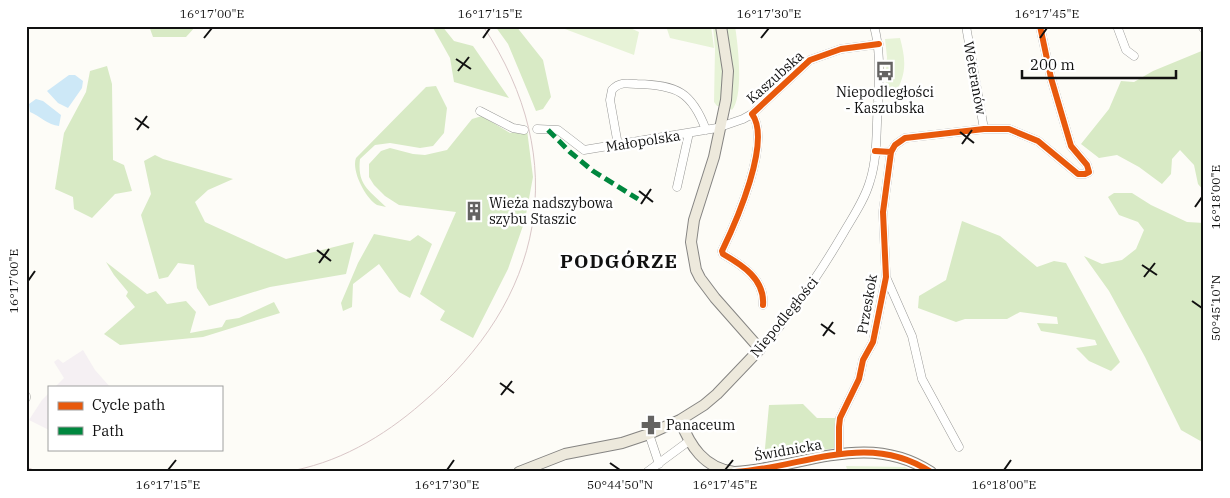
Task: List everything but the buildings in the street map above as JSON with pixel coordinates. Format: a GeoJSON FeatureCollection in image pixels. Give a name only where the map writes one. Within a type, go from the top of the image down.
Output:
{"type":"FeatureCollection","features":[{"type":"Feature","properties":{"kind":"main road"},"geometry":{"type":"LineString","coordinates":[[721,26],[728,71],[726,100],[710,172],[694,220],[690,242],[696,270],[706,288],[760,349]]}},
{"type":"Feature","properties":{"kind":"main road","name":"Niepodległości"},"geometry":{"type":"LineString","coordinates":[[520,472],[565,454],[579,450],[608,447],[649,434],[680,420],[704,405],[717,394],[760,349]]}},
{"type":"Feature","properties":{"kind":"main road","name":"Świdnicka"},"geometry":{"type":"LineString","coordinates":[[680,420],[689,441],[700,456],[719,469],[734,472],[839,454],[868,452],[891,454],[911,460],[931,472]]}},
{"type":"Feature","properties":{"kind":"street","name":"Niepodległości"},"geometry":{"type":"LineString","coordinates":[[760,349],[792,312],[822,269],[860,204],[870,181],[875,151],[880,72],[879,44],[874,26]]}},
{"type":"Feature","properties":{"kind":"street","name":"Weteranów"},"geometry":{"type":"LineString","coordinates":[[966,26],[984,129]]}},
{"type":"Feature","properties":{"kind":"street"},"geometry":{"type":"LineString","coordinates":[[875,151],[891,152],[895,145],[905,138],[984,129],[1008,130],[1038,141],[1078,174],[1089,172],[1087,165],[1071,146],[1051,78],[1040,26]]}},
{"type":"Feature","properties":{"kind":"street"},"geometry":{"type":"LineString","coordinates":[[1117,26],[1126,50],[1134,56]]}},
{"type":"Feature","properties":{"kind":"street","name":"Kaszubska"},"geometry":{"type":"LineString","coordinates":[[763,305],[764,298],[754,277],[746,268],[723,254],[722,251],[744,200],[751,177],[756,153],[758,127],[752,114],[810,60],[841,49],[879,44]]}},
{"type":"Feature","properties":{"kind":"street"},"geometry":{"type":"LineString","coordinates":[[618,145],[610,100],[612,90],[619,84],[654,84],[675,89],[684,94],[696,106],[706,130]]}},
{"type":"Feature","properties":{"kind":"street"},"geometry":{"type":"LineString","coordinates":[[480,111],[513,128],[524,130]]}},
{"type":"Feature","properties":{"kind":"street","name":"Małopolska"},"geometry":{"type":"LineString","coordinates":[[537,129],[558,130],[584,150],[721,127],[752,114]]}},
{"type":"Feature","properties":{"kind":"street"},"geometry":{"type":"LineString","coordinates":[[677,187],[689,133]]}},
{"type":"Feature","properties":{"kind":"street","name":"Przeskok"},"geometry":{"type":"LineString","coordinates":[[839,454],[840,418],[859,379],[863,360],[873,342],[886,277],[883,212],[891,152]]}},
{"type":"Feature","properties":{"kind":"street","name":"Przeskok"},"geometry":{"type":"LineString","coordinates":[[886,277],[912,336],[922,379],[959,447]]}},
{"type":"Feature","properties":{"kind":"street"},"geometry":{"type":"LineString","coordinates":[[649,434],[659,464]]}},
{"type":"Feature","properties":{"kind":"street"},"geometry":{"type":"LineString","coordinates":[[648,472],[689,441]]}},
{"type":"Feature","properties":{"kind":"shaded area"},"geometry":{"type":"Polygon","coordinates":[[[83,350],[95,370],[109,386],[56,386],[64,378],[54,362],[58,359],[63,363],[83,350]]]}},
{"type":"Feature","properties":{"kind":"shaded area"},"geometry":{"type":"Polygon","coordinates":[[[48,394],[48,430],[29,420],[48,394]]]}},
{"type":"Feature","properties":{"kind":"green space"},"geometry":{"type":"Polygon","coordinates":[[[149,26],[196,26],[186,37],[153,37],[149,26]]]}},
{"type":"Feature","properties":{"kind":"green space"},"geometry":{"type":"Polygon","coordinates":[[[432,26],[442,26],[454,41],[473,46],[509,98],[454,82],[450,58],[432,26]]]}},
{"type":"Feature","properties":{"kind":"green space"},"geometry":{"type":"Polygon","coordinates":[[[495,26],[516,26],[543,60],[551,97],[543,109],[536,111],[508,44],[495,26]]]}},
{"type":"Feature","properties":{"kind":"green space"},"geometry":{"type":"Polygon","coordinates":[[[557,26],[626,26],[639,32],[634,55],[557,26]]]}},
{"type":"Feature","properties":{"kind":"green space"},"geometry":{"type":"Polygon","coordinates":[[[666,26],[711,26],[714,48],[670,38],[666,26]]]}},
{"type":"Feature","properties":{"kind":"green space"},"geometry":{"type":"Polygon","coordinates":[[[713,26],[717,26],[722,56],[722,103],[720,106],[717,106],[714,102],[715,49],[713,26]]]}},
{"type":"Feature","properties":{"kind":"green space"},"geometry":{"type":"Polygon","coordinates":[[[725,26],[735,26],[739,57],[738,93],[732,110],[729,108],[725,26]]]}},
{"type":"Feature","properties":{"kind":"green space"},"geometry":{"type":"Polygon","coordinates":[[[900,38],[904,60],[903,74],[894,95],[883,98],[888,71],[886,70],[885,39],[900,38]]]}},
{"type":"Feature","properties":{"kind":"green space"},"geometry":{"type":"Polygon","coordinates":[[[1204,50],[1204,191],[1198,184],[1194,165],[1180,150],[1172,159],[1171,174],[1162,184],[1139,167],[1117,155],[1099,158],[1081,144],[1109,109],[1121,81],[1134,82],[1153,71],[1204,50]]]}},
{"type":"Feature","properties":{"kind":"green space"},"geometry":{"type":"Polygon","coordinates":[[[107,66],[112,84],[113,160],[124,165],[132,191],[115,194],[92,218],[74,209],[73,197],[55,189],[64,133],[86,92],[90,71],[107,66]]]}},
{"type":"Feature","properties":{"kind":"green space"},"geometry":{"type":"Polygon","coordinates":[[[436,86],[447,108],[444,133],[433,146],[420,148],[390,143],[375,145],[360,159],[362,181],[386,207],[377,205],[364,191],[356,170],[356,158],[426,87],[436,86]]]}},
{"type":"Feature","properties":{"kind":"green space"},"geometry":{"type":"Polygon","coordinates":[[[482,116],[510,133],[527,130],[533,177],[525,220],[508,269],[473,338],[440,320],[445,311],[420,294],[456,212],[399,205],[385,196],[374,185],[369,177],[369,164],[381,151],[390,148],[425,155],[447,150],[472,119],[482,116]]]}},
{"type":"Feature","properties":{"kind":"green space"},"geometry":{"type":"Polygon","coordinates":[[[155,155],[233,179],[208,190],[195,202],[205,222],[286,259],[354,242],[346,274],[270,287],[209,306],[197,288],[194,265],[178,263],[168,277],[159,279],[141,215],[151,194],[144,161],[155,155]]]}},
{"type":"Feature","properties":{"kind":"green space"},"geometry":{"type":"Polygon","coordinates":[[[1114,193],[1132,193],[1151,205],[1187,222],[1204,223],[1204,443],[1181,430],[1145,357],[1109,291],[1084,256],[1102,264],[1122,260],[1136,249],[1144,230],[1138,222],[1119,215],[1108,197],[1114,193]]]}},
{"type":"Feature","properties":{"kind":"green space"},"geometry":{"type":"Polygon","coordinates":[[[962,221],[1000,236],[1037,267],[1054,261],[1066,263],[1120,362],[1111,371],[1089,361],[1076,348],[1097,345],[1095,340],[1041,331],[1037,323],[1058,324],[1057,317],[1020,312],[1007,319],[965,319],[956,322],[918,308],[919,296],[946,280],[962,221]]]}},
{"type":"Feature","properties":{"kind":"green space"},"geometry":{"type":"Polygon","coordinates":[[[374,234],[410,241],[418,235],[432,244],[410,298],[399,292],[379,264],[353,284],[352,307],[343,311],[341,303],[358,263],[374,234]]]}},
{"type":"Feature","properties":{"kind":"green space"},"geometry":{"type":"Polygon","coordinates":[[[106,262],[147,294],[156,291],[167,304],[186,301],[196,312],[190,333],[222,327],[226,320],[239,318],[274,302],[280,313],[203,337],[120,345],[104,334],[135,307],[126,296],[128,292],[106,262]]]}},
{"type":"Feature","properties":{"kind":"green space"},"geometry":{"type":"Polygon","coordinates":[[[803,404],[817,418],[836,418],[836,448],[764,459],[769,405],[803,404]]]}},
{"type":"Feature","properties":{"kind":"green space"},"geometry":{"type":"Polygon","coordinates":[[[846,466],[905,467],[914,472],[848,472],[846,466]]]}},
{"type":"Feature","properties":{"kind":"water"},"geometry":{"type":"Polygon","coordinates":[[[69,75],[75,75],[83,81],[82,88],[68,108],[58,103],[47,91],[69,75]]]}},
{"type":"Feature","properties":{"kind":"water"},"geometry":{"type":"Polygon","coordinates":[[[36,99],[43,101],[61,115],[59,126],[51,124],[30,112],[29,104],[36,99]]]}},
{"type":"Feature","properties":{"kind":"railway"},"geometry":{"type":"LineString","coordinates":[[285,472],[323,463],[341,456],[375,438],[422,403],[463,363],[496,320],[519,274],[532,227],[535,178],[529,128],[511,77],[483,26]]}},
{"type":"Feature","properties":{"kind":"railway"},"geometry":{"type":"LineString","coordinates":[[26,467],[39,472]]}},
{"type":"Feature","properties":{"kind":"marked path"},"geometry":{"type":"LineString","coordinates":[[548,130],[593,171],[638,199]]}},
{"type":"Feature","properties":{"kind":"cycle path"},"geometry":{"type":"LineString","coordinates":[[875,151],[891,152],[895,145],[905,138],[984,129],[1009,129],[1038,141],[1078,174],[1089,172],[1087,165],[1071,146],[1051,78],[1040,26]]}},
{"type":"Feature","properties":{"kind":"cycle path"},"geometry":{"type":"LineString","coordinates":[[763,305],[763,296],[756,280],[745,268],[723,254],[722,251],[743,202],[755,162],[758,143],[757,126],[752,114],[810,60],[841,49],[879,44]]}},
{"type":"Feature","properties":{"kind":"cycle path"},"geometry":{"type":"LineString","coordinates":[[839,454],[840,418],[859,379],[863,360],[873,342],[886,277],[883,212],[891,152]]}},
{"type":"Feature","properties":{"kind":"cycle path"},"geometry":{"type":"LineString","coordinates":[[735,472],[859,452],[883,454],[907,460],[931,472]]}},
{"type":"Feature","properties":{"kind":"place","name":"Niepodległości - Kaszubska"},"geometry":{"type":"Point","coordinates":[885,71]}},
{"type":"Feature","properties":{"kind":"place","name":"Wieża nadszybowa szybu Staszic"},"geometry":{"type":"Point","coordinates":[474,211]}},
{"type":"Feature","properties":{"kind":"place","name":"Panaceum"},"geometry":{"type":"Point","coordinates":[651,425]}},
{"type":"Feature","properties":{"kind":"district","name":"PODGÓRZE"},"geometry":{"type":"Point","coordinates":[619,261]}}]}
